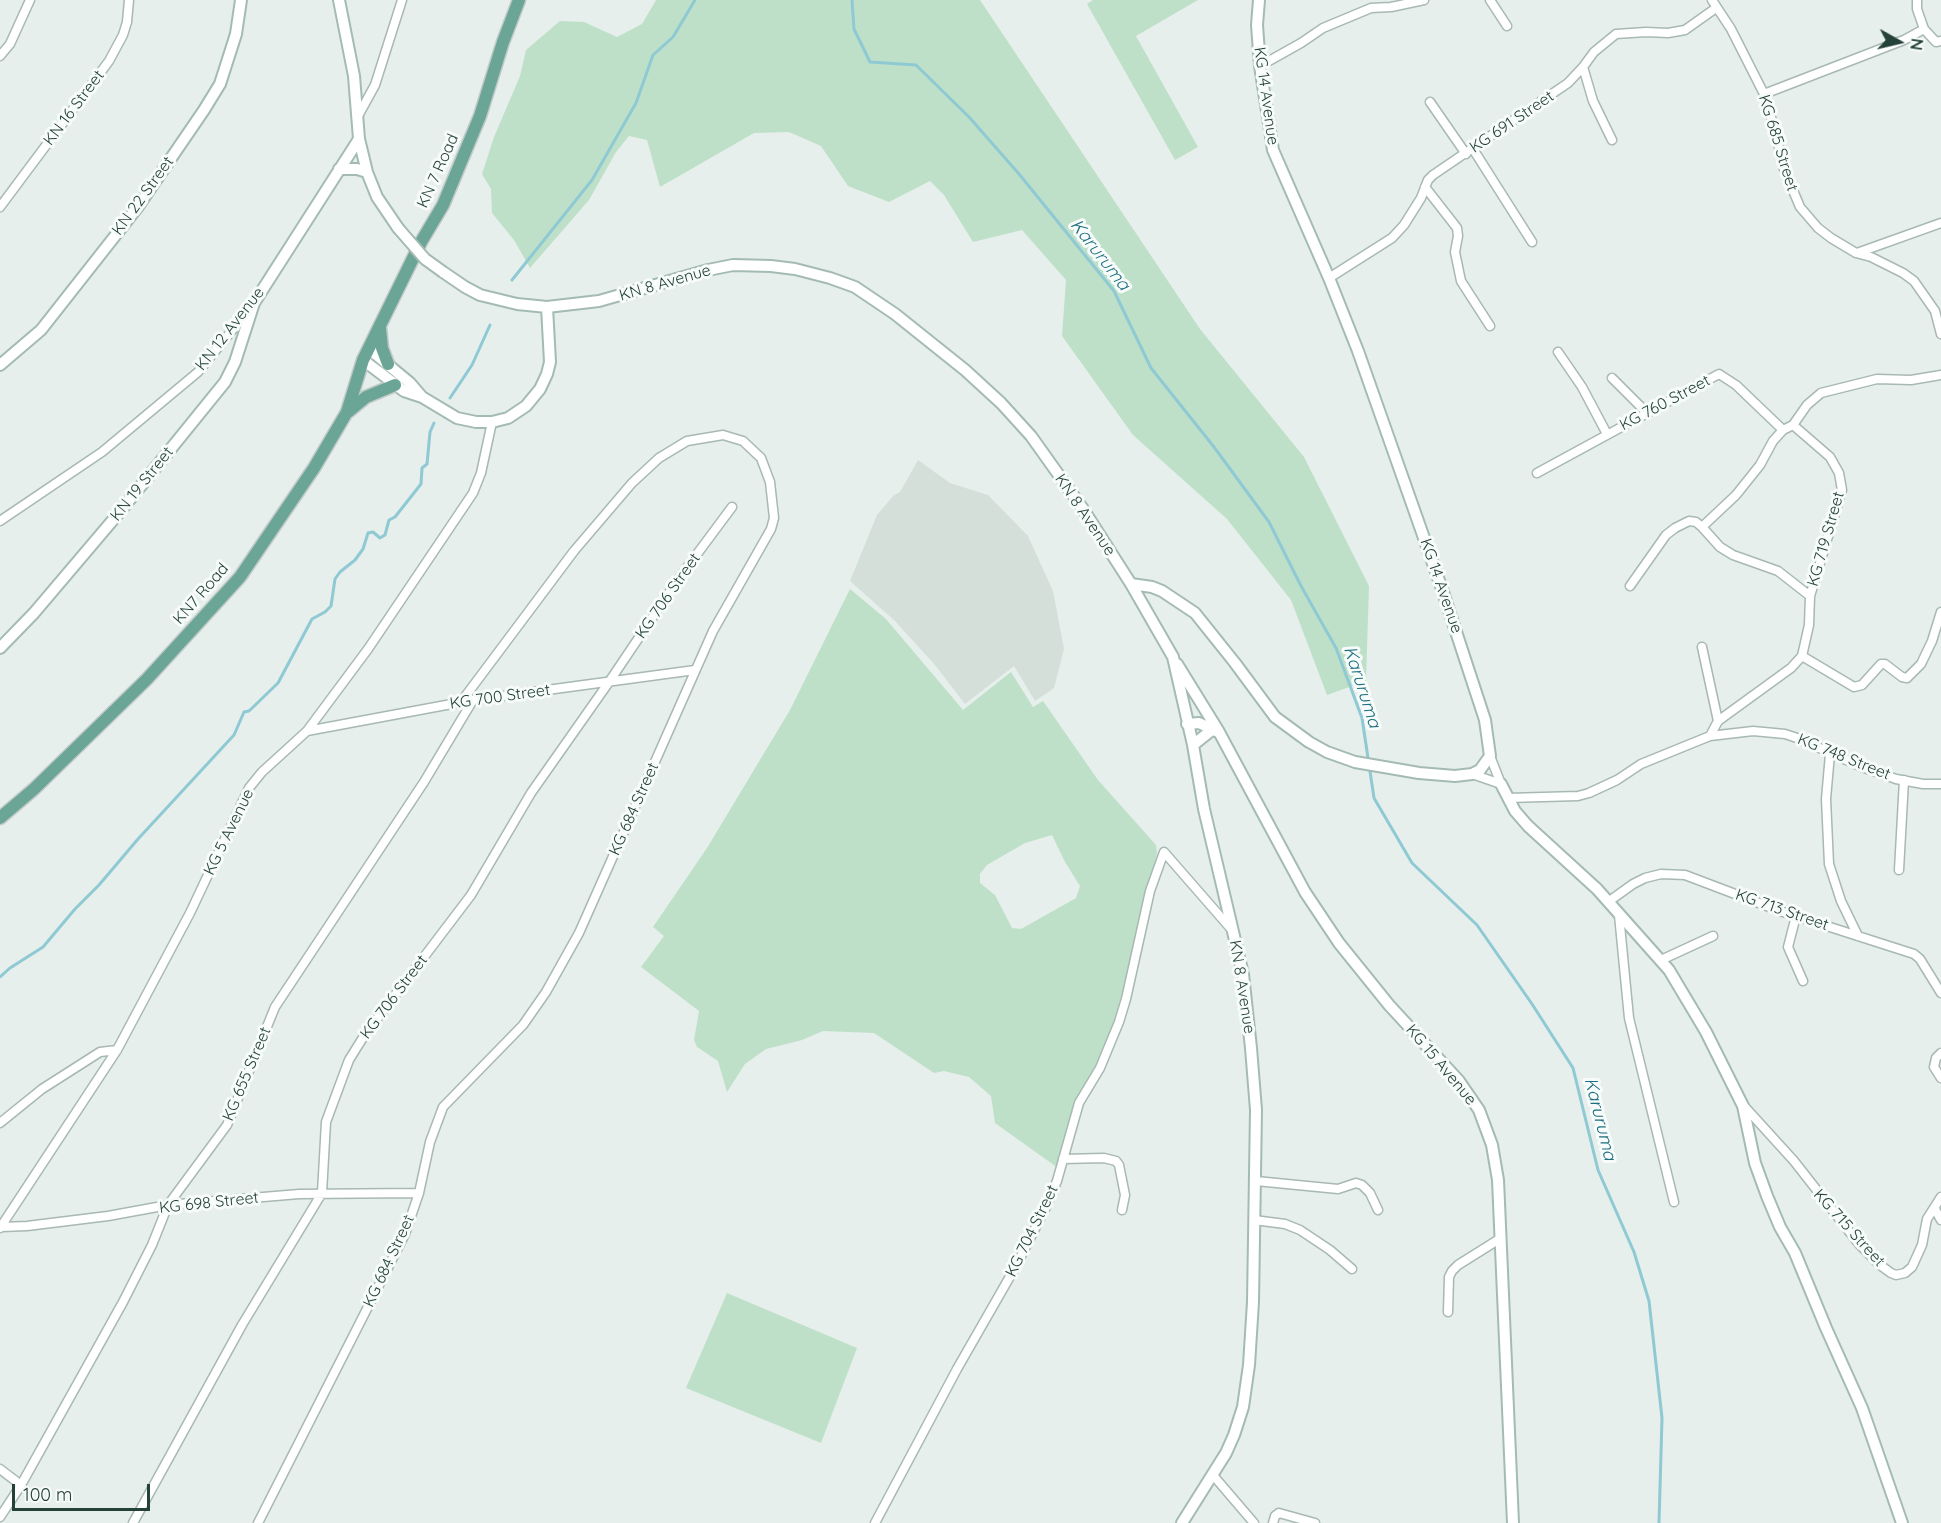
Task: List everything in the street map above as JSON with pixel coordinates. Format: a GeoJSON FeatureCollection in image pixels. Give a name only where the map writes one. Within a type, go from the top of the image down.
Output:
{"type":"FeatureCollection","features":[{"type":"Feature","properties":{"kind":"main road","name":"KN 22 Street"},"geometry":{"type":"LineString","coordinates":[[0,365],[40,330],[136,208],[204,110],[220,84],[236,34],[241,0]]}},
{"type":"Feature","properties":{"kind":"main road","name":"KN 8 Avenue"},"geometry":{"type":"LineString","coordinates":[[339,0],[354,76],[359,139],[367,172],[377,197],[398,228],[425,259],[480,295],[517,304],[547,307],[599,301],[708,270],[733,266],[771,266],[795,269],[855,287],[895,314],[965,370],[1001,403],[1031,436],[1083,509],[1131,584],[1173,657],[1193,745],[1204,809],[1243,974],[1256,1110],[1253,1302],[1249,1365],[1243,1407],[1234,1436],[1182,1523]]}},
{"type":"Feature","properties":{"kind":"main road","name":"KN 7 Road"},"geometry":{"type":"LineString","coordinates":[[366,355],[421,242],[443,205],[480,116],[519,0]]}},
{"type":"Feature","properties":{"kind":"main road","name":"KG 14 Avenue"},"geometry":{"type":"LineString","coordinates":[[1259,0],[1257,25],[1260,66],[1273,150],[1358,351],[1442,589],[1485,720],[1490,756]]}},
{"type":"Feature","properties":{"kind":"main road","name":"KN 12 Avenue"},"geometry":{"type":"LineString","coordinates":[[254,303],[359,139]]}},
{"type":"Feature","properties":{"kind":"main road"},"geometry":{"type":"LineString","coordinates":[[339,169],[357,169],[367,172]]}},
{"type":"Feature","properties":{"kind":"main road","name":"KN 19 Street"},"geometry":{"type":"LineString","coordinates":[[0,648],[34,613],[118,514],[220,388],[235,362],[254,303]]}},
{"type":"Feature","properties":{"kind":"main road"},"geometry":{"type":"LineString","coordinates":[[366,355],[388,364],[422,397],[457,418],[476,422],[492,422],[508,418],[526,406],[540,389],[548,374],[550,362],[547,307]]}},
{"type":"Feature","properties":{"kind":"main road"},"geometry":{"type":"LineString","coordinates":[[380,327],[382,348],[388,364]]}},
{"type":"Feature","properties":{"kind":"main road"},"geometry":{"type":"LineString","coordinates":[[366,355],[395,385],[412,395],[422,397]]}},
{"type":"Feature","properties":{"kind":"main road","name":"KN7 Road"},"geometry":{"type":"LineString","coordinates":[[0,818],[34,789],[147,679],[240,577],[283,510],[314,468],[347,412],[366,355]]}},
{"type":"Feature","properties":{"kind":"main road"},"geometry":{"type":"LineString","coordinates":[[347,412],[366,397],[395,385]]}},
{"type":"Feature","properties":{"kind":"main road"},"geometry":{"type":"LineString","coordinates":[[1131,584],[1162,591],[1195,613],[1275,717],[1327,752],[1355,762],[1419,773],[1455,776],[1472,774],[1485,765],[1490,756]]}},
{"type":"Feature","properties":{"kind":"main road","name":"KG 15 Avenue"},"geometry":{"type":"LineString","coordinates":[[1173,657],[1206,711],[1305,892],[1339,943],[1371,984],[1459,1081],[1479,1110],[1492,1145],[1498,1180],[1513,1523]]}},
{"type":"Feature","properties":{"kind":"main road"},"geometry":{"type":"LineString","coordinates":[[1183,707],[1206,711]]}},
{"type":"Feature","properties":{"kind":"main road"},"geometry":{"type":"LineString","coordinates":[[1187,724],[1199,723],[1216,730]]}},
{"type":"Feature","properties":{"kind":"main road"},"geometry":{"type":"LineString","coordinates":[[1193,745],[1216,730]]}},
{"type":"Feature","properties":{"kind":"main road"},"geometry":{"type":"LineString","coordinates":[[1501,784],[1515,812],[1597,889],[1661,960],[1706,1032],[1743,1106],[1755,1164],[1767,1196],[1800,1263],[1862,1408],[1902,1523]]}},
{"type":"Feature","properties":{"kind":"street"},"geometry":{"type":"LineString","coordinates":[[0,56],[10,44],[30,0]]}},
{"type":"Feature","properties":{"kind":"street","name":"KN 16 Street"},"geometry":{"type":"LineString","coordinates":[[0,207],[109,61],[127,22],[129,0]]}},
{"type":"Feature","properties":{"kind":"street"},"geometry":{"type":"LineString","coordinates":[[358,116],[375,85],[402,0]]}},
{"type":"Feature","properties":{"kind":"street"},"geometry":{"type":"LineString","coordinates":[[1260,66],[1301,44],[1323,28],[1372,4],[1391,7],[1424,0]]}},
{"type":"Feature","properties":{"kind":"street"},"geometry":{"type":"LineString","coordinates":[[1490,0],[1507,26]]}},
{"type":"Feature","properties":{"kind":"street"},"geometry":{"type":"LineString","coordinates":[[1917,0],[1917,9],[1924,29],[1936,42],[1941,41]]}},
{"type":"Feature","properties":{"kind":"street","name":"KG 691 Street"},"geometry":{"type":"LineString","coordinates":[[1329,278],[1392,238],[1404,225],[1433,175],[1560,89],[1583,68],[1594,52],[1616,34],[1668,33],[1684,30],[1714,4]]}},
{"type":"Feature","properties":{"kind":"street","name":"KG 685 Street"},"geometry":{"type":"LineString","coordinates":[[1714,4],[1731,29],[1764,94],[1784,169],[1800,207],[1818,228],[1831,238],[1856,253],[1871,257],[1903,273],[1914,281],[1935,311],[1941,334]]}},
{"type":"Feature","properties":{"kind":"street"},"geometry":{"type":"LineString","coordinates":[[1764,94],[1904,40],[1924,29]]}},
{"type":"Feature","properties":{"kind":"street"},"geometry":{"type":"LineString","coordinates":[[1583,68],[1593,101],[1612,140]]}},
{"type":"Feature","properties":{"kind":"street"},"geometry":{"type":"LineString","coordinates":[[1430,102],[1470,151],[1532,242]]}},
{"type":"Feature","properties":{"kind":"street"},"geometry":{"type":"LineString","coordinates":[[1425,187],[1457,228],[1458,241],[1455,252],[1461,281],[1490,326]]}},
{"type":"Feature","properties":{"kind":"street"},"geometry":{"type":"LineString","coordinates":[[1856,253],[1941,223]]}},
{"type":"Feature","properties":{"kind":"street","name":"KN 12 Avenue"},"geometry":{"type":"LineString","coordinates":[[0,521],[102,452],[198,372],[254,303]]}},
{"type":"Feature","properties":{"kind":"street"},"geometry":{"type":"LineString","coordinates":[[1558,352],[1582,387],[1607,434]]}},
{"type":"Feature","properties":{"kind":"street","name":"KG 760 Street"},"geometry":{"type":"LineString","coordinates":[[1537,473],[1721,375],[1736,385],[1783,430]]}},
{"type":"Feature","properties":{"kind":"street"},"geometry":{"type":"LineString","coordinates":[[1702,527],[1736,495],[1760,465],[1773,441],[1783,430],[1793,425],[1808,405],[1821,393],[1877,379],[1911,380],[1941,375]]}},
{"type":"Feature","properties":{"kind":"street"},"geometry":{"type":"LineString","coordinates":[[1612,378],[1647,413]]}},
{"type":"Feature","properties":{"kind":"street","name":"KG 5 Avenue"},"geometry":{"type":"LineString","coordinates":[[0,1227],[117,1050],[190,913],[249,788],[262,772],[307,731],[368,649],[473,493],[481,473],[492,422]]}},
{"type":"Feature","properties":{"kind":"street","name":"KG 719 Street"},"geometry":{"type":"LineString","coordinates":[[1793,425],[1830,458],[1839,473],[1842,490],[1810,596],[1809,625],[1802,656]]}},
{"type":"Feature","properties":{"kind":"street","name":"KG 684 Street"},"geometry":{"type":"LineString","coordinates":[[258,1523],[405,1234],[419,1193],[430,1142],[443,1107],[523,1025],[546,992],[579,933],[713,631],[771,529],[774,518],[770,482],[761,458],[742,441],[723,435],[687,441],[659,458],[632,483],[574,550],[461,702]]}},
{"type":"Feature","properties":{"kind":"street","name":"KG 706 Street"},"geometry":{"type":"LineString","coordinates":[[133,1523],[242,1324],[322,1193],[326,1122],[349,1060],[364,1036],[471,895],[531,793],[677,580],[732,507]]}},
{"type":"Feature","properties":{"kind":"street"},"geometry":{"type":"LineString","coordinates":[[1629,586],[1666,535],[1689,521],[1696,522],[1726,551],[1743,560],[1778,571],[1810,596]]}},
{"type":"Feature","properties":{"kind":"street"},"geometry":{"type":"LineString","coordinates":[[1710,736],[1718,721],[1791,668],[1802,656],[1854,687],[1862,685],[1881,663],[1907,678],[1921,664],[1932,641],[1941,612]]}},
{"type":"Feature","properties":{"kind":"street"},"geometry":{"type":"LineString","coordinates":[[1702,647],[1718,721]]}},
{"type":"Feature","properties":{"kind":"street","name":"KG 700 Street"},"geometry":{"type":"LineString","coordinates":[[307,731],[473,700],[695,670]]}},
{"type":"Feature","properties":{"kind":"street","name":"KG 655 Street"},"geometry":{"type":"LineString","coordinates":[[0,1518],[21,1485],[123,1302],[152,1245],[168,1205],[226,1125],[275,1006],[424,782],[473,700]]}},
{"type":"Feature","properties":{"kind":"street","name":"KG 748 Street"},"geometry":{"type":"LineString","coordinates":[[1508,798],[1578,796],[1590,793],[1617,780],[1641,764],[1710,736],[1753,731],[1785,734],[1862,767],[1904,780],[1923,784],[1941,784]]}},
{"type":"Feature","properties":{"kind":"street"},"geometry":{"type":"LineString","coordinates":[[1830,754],[1826,799],[1829,864],[1838,895],[1858,936]]}},
{"type":"Feature","properties":{"kind":"street"},"geometry":{"type":"LineString","coordinates":[[1490,756],[1501,784]]}},
{"type":"Feature","properties":{"kind":"street"},"geometry":{"type":"LineString","coordinates":[[1472,774],[1501,784]]}},
{"type":"Feature","properties":{"kind":"street"},"geometry":{"type":"LineString","coordinates":[[1899,870],[1904,780]]}},
{"type":"Feature","properties":{"kind":"street","name":"KG 704 Street"},"geometry":{"type":"LineString","coordinates":[[875,1523],[1046,1207],[1079,1103],[1100,1068],[1119,1022],[1150,891],[1164,852],[1233,931]]}},
{"type":"Feature","properties":{"kind":"street","name":"KG 713 Street"},"geometry":{"type":"LineString","coordinates":[[1608,902],[1645,878],[1672,874],[1685,875],[1796,916],[1917,956],[1941,993]]}},
{"type":"Feature","properties":{"kind":"street"},"geometry":{"type":"LineString","coordinates":[[1619,915],[1629,1018],[1674,1202]]}},
{"type":"Feature","properties":{"kind":"street"},"geometry":{"type":"LineString","coordinates":[[1796,916],[1788,947],[1803,981]]}},
{"type":"Feature","properties":{"kind":"street"},"geometry":{"type":"LineString","coordinates":[[1661,960],[1713,936]]}},
{"type":"Feature","properties":{"kind":"street"},"geometry":{"type":"LineString","coordinates":[[0,1123],[42,1089],[100,1052],[117,1050]]}},
{"type":"Feature","properties":{"kind":"street"},"geometry":{"type":"LineString","coordinates":[[1941,1053],[1936,1058],[1934,1067],[1941,1078]]}},
{"type":"Feature","properties":{"kind":"street","name":"KG 715 Street"},"geometry":{"type":"LineString","coordinates":[[1743,1106],[1794,1161],[1858,1244],[1891,1273],[1905,1274],[1912,1267],[1922,1245],[1928,1220],[1941,1197]]}},
{"type":"Feature","properties":{"kind":"street"},"geometry":{"type":"LineString","coordinates":[[1063,1159],[1104,1158],[1116,1161],[1119,1165],[1125,1195],[1122,1210]]}},
{"type":"Feature","properties":{"kind":"street"},"geometry":{"type":"LineString","coordinates":[[1256,1181],[1338,1189],[1356,1183],[1362,1185],[1370,1193],[1378,1210]]}},
{"type":"Feature","properties":{"kind":"street","name":"KG 698 Street"},"geometry":{"type":"LineString","coordinates":[[0,1227],[85,1219],[168,1205],[322,1193],[419,1193]]}},
{"type":"Feature","properties":{"kind":"street"},"geometry":{"type":"LineString","coordinates":[[1935,1209],[1941,1220]]}},
{"type":"Feature","properties":{"kind":"street"},"geometry":{"type":"LineString","coordinates":[[1254,1220],[1285,1224],[1300,1230],[1330,1250],[1352,1269]]}},
{"type":"Feature","properties":{"kind":"street"},"geometry":{"type":"LineString","coordinates":[[1448,1312],[1449,1277],[1452,1271],[1458,1264],[1501,1238]]}},
{"type":"Feature","properties":{"kind":"street"},"geometry":{"type":"LineString","coordinates":[[0,1469],[21,1485]]}},
{"type":"Feature","properties":{"kind":"street"},"geometry":{"type":"LineString","coordinates":[[1212,1474],[1254,1523]]}},
{"type":"Feature","properties":{"kind":"street"},"geometry":{"type":"LineString","coordinates":[[1273,1523],[1275,1516],[1279,1513],[1315,1523]]}},
{"type":"Feature","properties":{"kind":"street"},"geometry":{"type":"LineString","coordinates":[[0,1518],[9,1523]]}},
{"type":"Feature","properties":{"kind":"shaded area"},"geometry":{"type":"Polygon","coordinates":[[[918,460],[950,483],[988,495],[1028,536],[1053,591],[1064,649],[1054,688],[1035,701],[1014,666],[965,704],[935,665],[895,621],[850,581],[877,515],[894,495],[900,492],[918,460]]]}},
{"type":"Feature","properties":{"kind":"green space"},"geometry":{"type":"Polygon","coordinates":[[[656,0],[980,0],[1200,329],[1304,457],[1369,586],[1366,681],[1327,695],[1291,600],[1227,519],[1133,435],[1062,336],[1066,280],[1022,230],[973,242],[944,195],[930,181],[889,202],[848,186],[821,146],[789,132],[754,133],[660,187],[647,140],[629,136],[616,152],[589,200],[530,268],[514,240],[492,213],[491,189],[482,174],[494,137],[520,76],[526,50],[560,21],[584,22],[617,37],[642,24],[656,0]]]}},
{"type":"Feature","properties":{"kind":"green space"},"geometry":{"type":"Polygon","coordinates":[[[1093,0],[1198,0],[1136,36],[1198,147],[1175,160],[1087,4],[1093,0]]]}},
{"type":"Feature","properties":{"kind":"green space"},"geometry":{"type":"Polygon","coordinates":[[[850,589],[886,619],[963,710],[1011,672],[1033,707],[1043,701],[1098,780],[1156,845],[1157,853],[1141,926],[1127,1010],[1111,1048],[1075,1106],[1058,1168],[995,1123],[991,1096],[969,1077],[944,1071],[934,1073],[874,1033],[823,1031],[802,1040],[766,1049],[745,1064],[727,1092],[718,1061],[697,1047],[694,1040],[699,1011],[641,967],[664,936],[653,927],[707,848],[790,710],[850,589]],[[1052,835],[1025,843],[987,865],[980,874],[980,883],[995,895],[1012,928],[1021,929],[1076,898],[1080,886],[1052,835]]]}},
{"type":"Feature","properties":{"kind":"green space"},"geometry":{"type":"Polygon","coordinates":[[[727,1293],[857,1348],[821,1443],[686,1388],[727,1293]]]}},
{"type":"Feature","properties":{"kind":"waterway"},"geometry":{"type":"LineString","coordinates":[[512,280],[592,180],[636,103],[653,55],[673,37],[695,0]]}},
{"type":"Feature","properties":{"kind":"waterway","name":"Karuruma"},"geometry":{"type":"LineString","coordinates":[[852,0],[854,29],[870,62],[916,65],[969,117],[1019,174],[1114,291],[1151,368],[1214,447],[1269,522],[1336,648],[1362,718],[1374,798],[1412,863],[1477,925],[1573,1068],[1598,1170],[1634,1252],[1649,1301],[1662,1418],[1659,1523]]}},
{"type":"Feature","properties":{"kind":"waterway"},"geometry":{"type":"LineString","coordinates":[[450,398],[472,365],[490,325]]}},
{"type":"Feature","properties":{"kind":"waterway"},"geometry":{"type":"LineString","coordinates":[[0,977],[43,947],[234,735],[244,712],[249,711],[278,683],[312,619],[331,606],[335,579],[363,549],[368,533],[373,532],[380,538],[385,535],[389,520],[395,517],[421,484],[422,468],[427,464],[430,432],[434,423]]}}]}
